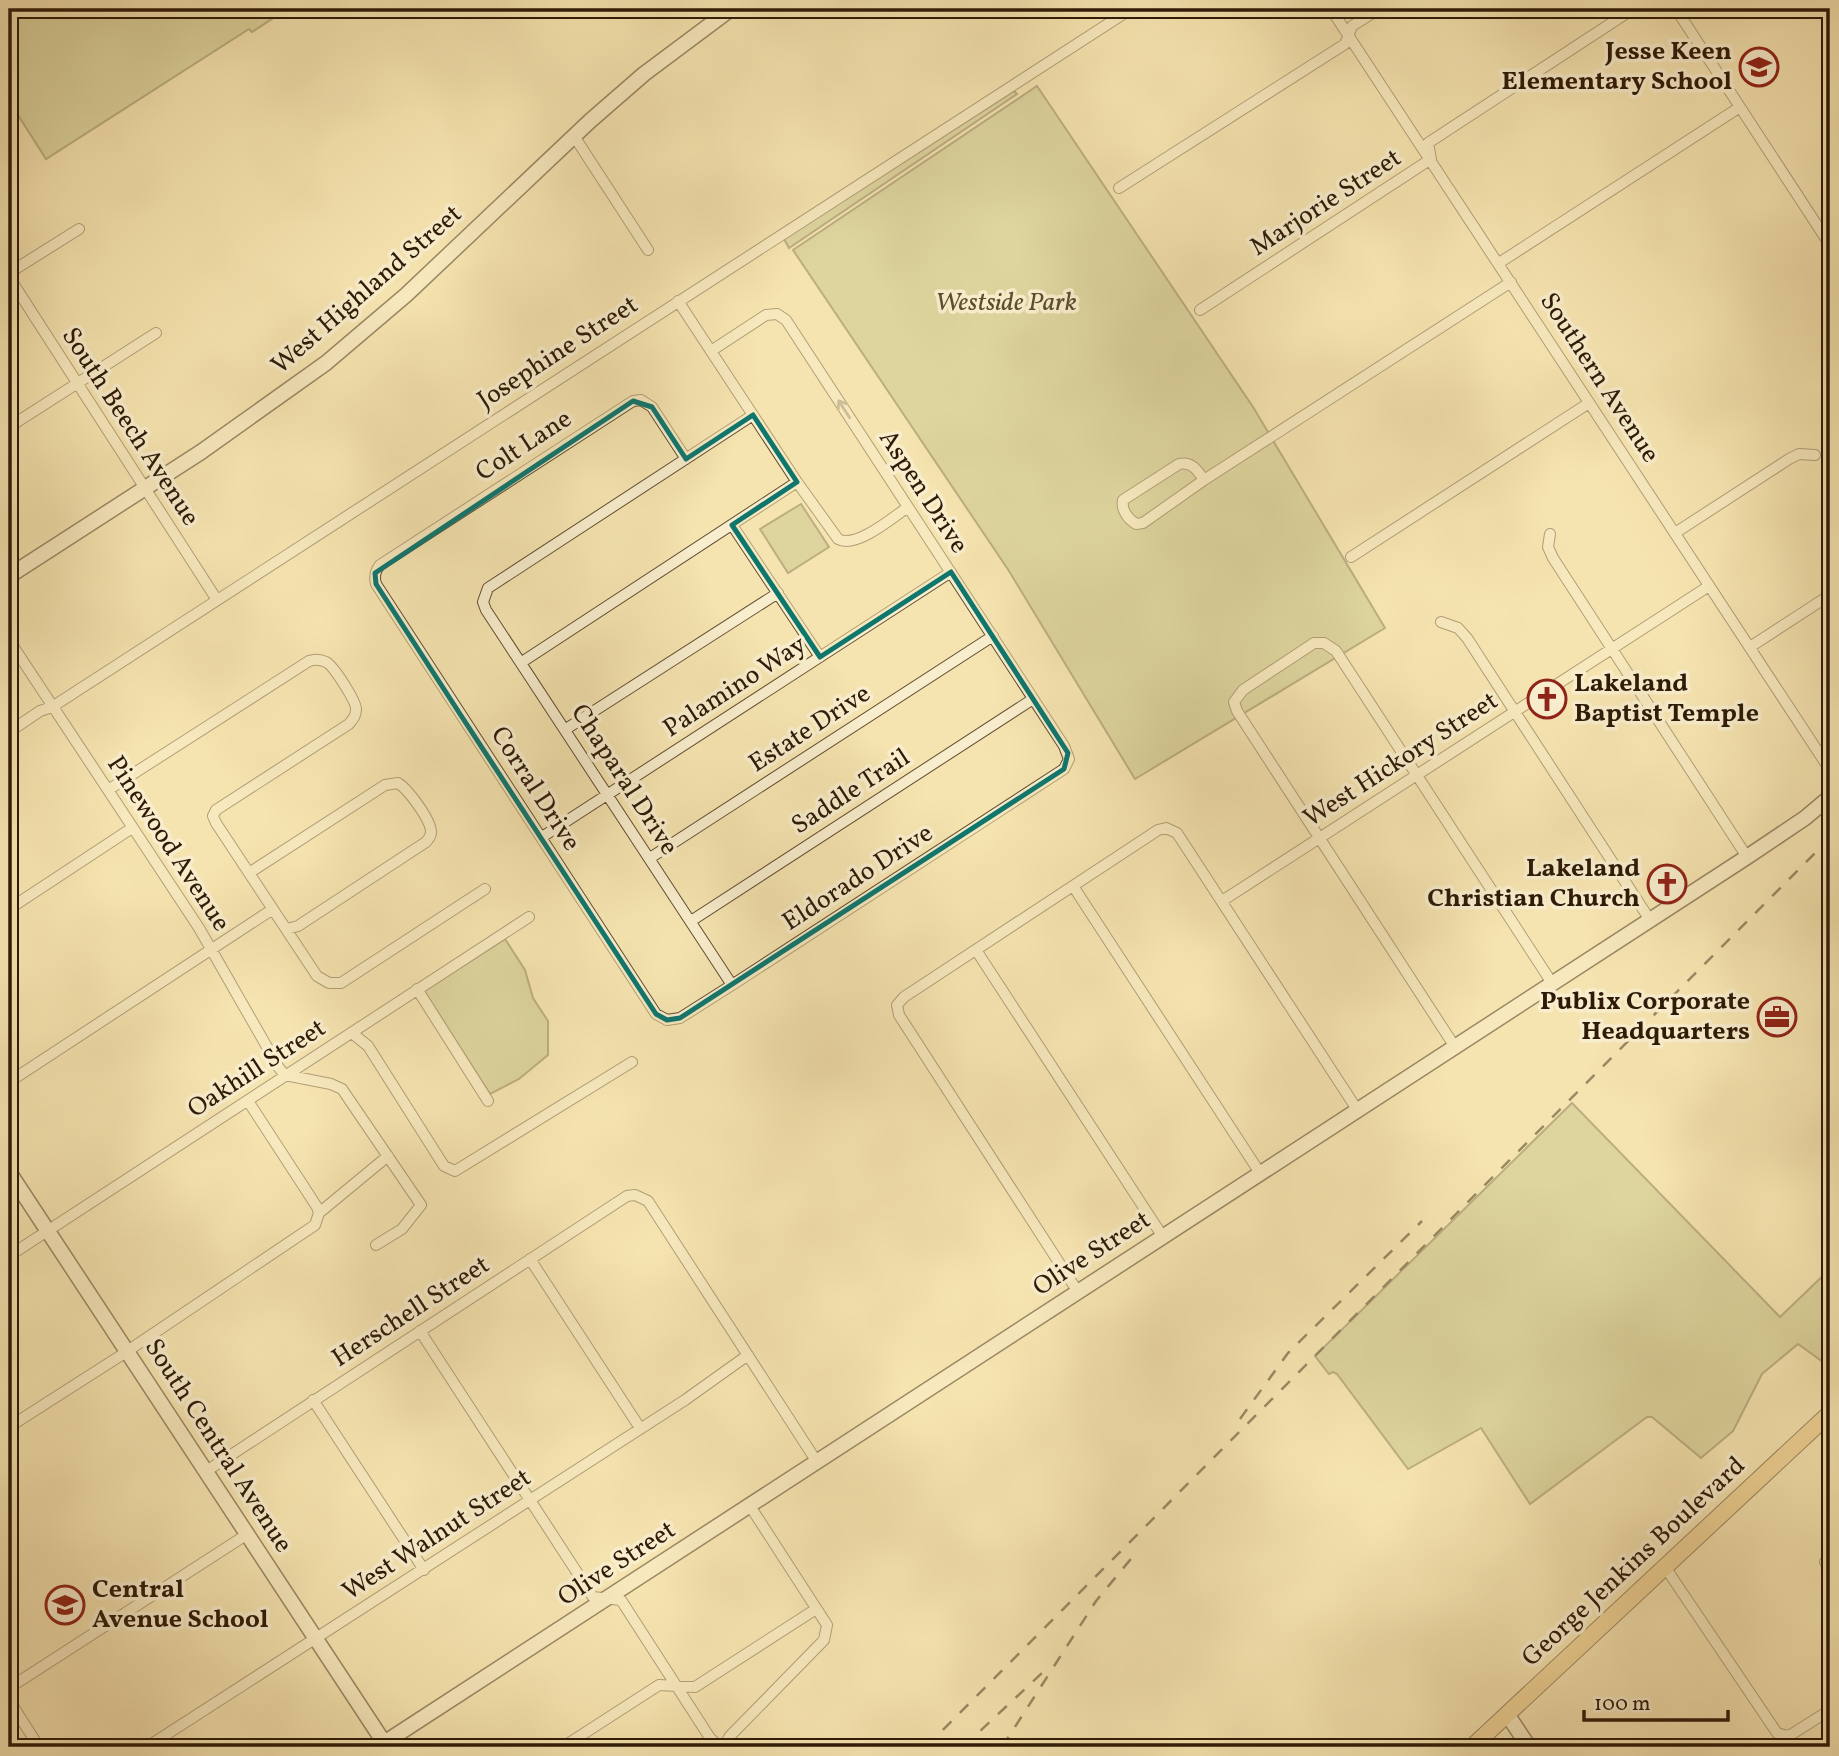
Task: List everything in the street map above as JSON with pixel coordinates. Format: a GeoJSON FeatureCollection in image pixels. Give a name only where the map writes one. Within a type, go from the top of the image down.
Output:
{"type":"FeatureCollection","features":[{"type":"Feature","properties":{"kind":"main road","name":"West Highland Street"},"geometry":{"type":"LineString","coordinates":[[9,576],[201,452],[326,363],[406,295],[644,74],[731,9]]}},
{"type":"Feature","properties":{"kind":"main road","name":"Olive Street"},"geometry":{"type":"LineString","coordinates":[[382,1746],[1747,857],[1805,818],[1830,797]]}},
{"type":"Feature","properties":{"kind":"main road","name":"South Central Avenue"},"geometry":{"type":"LineString","coordinates":[[9,1172],[315,1639],[382,1746]]}},
{"type":"Feature","properties":{"kind":"main road","name":"George Jenkins Boulevard"},"geometry":{"type":"LineString","coordinates":[[1472,1747],[1830,1413]]}},
{"type":"Feature","properties":{"kind":"main road"},"geometry":{"type":"LineString","coordinates":[[1507,1714],[1529,1747]]}},
{"type":"Feature","properties":{"kind":"street","name":"Josephine Street"},"geometry":{"type":"LineString","coordinates":[[9,732],[40,711],[52,707],[1131,9]]}},
{"type":"Feature","properties":{"kind":"street","name":"Southern Avenue"},"geometry":{"type":"LineString","coordinates":[[1331,9],[1830,770]]}},
{"type":"Feature","properties":{"kind":"street"},"geometry":{"type":"LineString","coordinates":[[1119,188],[1345,44],[1352,26],[1379,9]]}},
{"type":"Feature","properties":{"kind":"street","name":"Marjorie Street"},"geometry":{"type":"LineString","coordinates":[[1200,310],[1431,159],[1428,143],[1633,9]]}},
{"type":"Feature","properties":{"kind":"street"},"geometry":{"type":"LineString","coordinates":[[1676,9],[1830,245]]}},
{"type":"Feature","properties":{"kind":"street"},"geometry":{"type":"LineString","coordinates":[[1499,263],[1740,107]]}},
{"type":"Feature","properties":{"kind":"street"},"geometry":{"type":"LineString","coordinates":[[575,136],[648,250]]}},
{"type":"Feature","properties":{"kind":"street"},"geometry":{"type":"LineString","coordinates":[[9,275],[79,229]]}},
{"type":"Feature","properties":{"kind":"street","name":"South Beech Avenue"},"geometry":{"type":"LineString","coordinates":[[9,275],[217,600]]}},
{"type":"Feature","properties":{"kind":"street"},"geometry":{"type":"LineString","coordinates":[[1204,480],[1195,467],[1180,464],[1122,500],[1122,509],[1133,522],[1143,523],[1204,480],[1511,282]]}},
{"type":"Feature","properties":{"kind":"street"},"geometry":{"type":"LineString","coordinates":[[678,301],[797,482],[838,539],[843,542],[856,541],[908,508]]}},
{"type":"Feature","properties":{"kind":"street","name":"Aspen Drive"},"geometry":{"type":"LineString","coordinates":[[711,351],[766,315],[772,313],[782,316],[993,636],[1068,753],[1068,762]]}},
{"type":"Feature","properties":{"kind":"street"},"geometry":{"type":"LineString","coordinates":[[9,427],[156,333]]}},
{"type":"Feature","properties":{"kind":"street","name":"Colt Lane"},"geometry":{"type":"LineString","coordinates":[[375,576],[380,565],[633,401],[641,400],[652,407],[686,459]]}},
{"type":"Feature","properties":{"kind":"street"},"geometry":{"type":"LineString","coordinates":[[1351,557],[1589,403]]}},
{"type":"Feature","properties":{"kind":"street"},"geometry":{"type":"LineString","coordinates":[[686,459],[753,415]]}},
{"type":"Feature","properties":{"kind":"street"},"geometry":{"type":"LineString","coordinates":[[1675,533],[1789,459],[1800,454],[1815,455]]}},
{"type":"Feature","properties":{"kind":"street","name":"Chaparal Drive"},"geometry":{"type":"LineString","coordinates":[[686,459],[488,588],[484,598],[486,610],[732,985]]}},
{"type":"Feature","properties":{"kind":"street"},"geometry":{"type":"LineString","coordinates":[[522,662],[797,482]]}},
{"type":"Feature","properties":{"kind":"street"},"geometry":{"type":"LineString","coordinates":[[732,525],[820,657]]}},
{"type":"Feature","properties":{"kind":"street"},"geometry":{"type":"LineString","coordinates":[[1550,534],[1548,547],[1553,558],[1747,857]]}},
{"type":"Feature","properties":{"kind":"street","name":"Palamino Way"},"geometry":{"type":"LineString","coordinates":[[542,837],[951,572]]}},
{"type":"Feature","properties":{"kind":"street","name":"Corral Drive"},"geometry":{"type":"LineString","coordinates":[[375,576],[376,584],[656,1014],[667,1020]]}},
{"type":"Feature","properties":{"kind":"street","name":"West Hickory Street"},"geometry":{"type":"LineString","coordinates":[[1222,901],[1709,586]]}},
{"type":"Feature","properties":{"kind":"street"},"geometry":{"type":"LineString","coordinates":[[566,729],[778,593]]}},
{"type":"Feature","properties":{"kind":"street"},"geometry":{"type":"LineString","coordinates":[[1749,647],[1830,595]]}},
{"type":"Feature","properties":{"kind":"street"},"geometry":{"type":"LineString","coordinates":[[1441,622],[1458,628],[1467,638],[1650,920]]}},
{"type":"Feature","properties":{"kind":"street","name":"Estate Drive"},"geometry":{"type":"LineString","coordinates":[[650,858],[993,636]]}},
{"type":"Feature","properties":{"kind":"street","name":"Pinewood Avenue"},"geometry":{"type":"LineString","coordinates":[[9,640],[212,950],[285,1075]]}},
{"type":"Feature","properties":{"kind":"street"},"geometry":{"type":"LineString","coordinates":[[1455,1047],[1237,711],[1234,702],[1242,690],[1314,643],[1324,643],[1338,655],[1552,983]]}},
{"type":"Feature","properties":{"kind":"street"},"geometry":{"type":"LineString","coordinates":[[108,790],[309,662],[315,659],[327,662],[355,703],[356,711],[349,724],[216,810],[213,816],[321,980],[341,983],[485,889]]}},
{"type":"Feature","properties":{"kind":"street","name":"Saddle Trail"},"geometry":{"type":"LineString","coordinates":[[691,920],[1033,699]]}},
{"type":"Feature","properties":{"kind":"street","name":"Eldorado Drive"},"geometry":{"type":"LineString","coordinates":[[667,1020],[680,1018],[732,985],[1064,769],[1068,762]]}},
{"type":"Feature","properties":{"kind":"street"},"geometry":{"type":"LineString","coordinates":[[249,873],[385,785],[398,783],[408,790],[430,826],[431,833],[426,842],[298,926],[287,929]]}},
{"type":"Feature","properties":{"kind":"street"},"geometry":{"type":"LineString","coordinates":[[9,909],[132,828]]}},
{"type":"Feature","properties":{"kind":"street"},"geometry":{"type":"LineString","coordinates":[[1078,1292],[897,1010],[900,1001],[1158,830],[1166,828],[1178,833],[1357,1111]]}},
{"type":"Feature","properties":{"kind":"street"},"geometry":{"type":"LineString","coordinates":[[1073,886],[1260,1173]]}},
{"type":"Feature","properties":{"kind":"street"},"geometry":{"type":"LineString","coordinates":[[9,1082],[273,909]]}},
{"type":"Feature","properties":{"kind":"street","name":"Oakhill Street"},"geometry":{"type":"LineString","coordinates":[[9,1256],[529,917]]}},
{"type":"Feature","properties":{"kind":"street"},"geometry":{"type":"LineString","coordinates":[[976,950],[1163,1237]]}},
{"type":"Feature","properties":{"kind":"street"},"geometry":{"type":"LineString","coordinates":[[417,989],[488,1101]]}},
{"type":"Feature","properties":{"kind":"street"},"geometry":{"type":"LineString","coordinates":[[352,1032],[368,1046],[444,1166],[455,1171],[632,1062]]}},
{"type":"Feature","properties":{"kind":"street"},"geometry":{"type":"LineString","coordinates":[[285,1075],[331,1084],[342,1089],[421,1205],[402,1229],[376,1245]]}},
{"type":"Feature","properties":{"kind":"street"},"geometry":{"type":"LineString","coordinates":[[9,1427],[312,1228],[318,1220],[317,1207],[247,1101]]}},
{"type":"Feature","properties":{"kind":"street"},"geometry":{"type":"LineString","coordinates":[[318,1213],[388,1156]]}},
{"type":"Feature","properties":{"kind":"street","name":"Herschell Street"},"geometry":{"type":"LineString","coordinates":[[205,1472],[627,1196],[635,1195],[648,1201],[748,1355]]}},
{"type":"Feature","properties":{"kind":"street"},"geometry":{"type":"LineString","coordinates":[[530,1259],[640,1428]]}},
{"type":"Feature","properties":{"kind":"street"},"geometry":{"type":"LineString","coordinates":[[419,1331],[593,1597],[621,1600],[710,1738],[721,1747],[824,1640],[827,1631],[827,1625],[750,1506]]}},
{"type":"Feature","properties":{"kind":"street"},"geometry":{"type":"LineString","coordinates":[[748,1355],[817,1462]]}},
{"type":"Feature","properties":{"kind":"street","name":"West Walnut Street"},"geometry":{"type":"LineString","coordinates":[[147,1747],[685,1400],[748,1355]]}},
{"type":"Feature","properties":{"kind":"street"},"geometry":{"type":"LineString","coordinates":[[313,1400],[424,1570]]}},
{"type":"Feature","properties":{"kind":"street"},"geometry":{"type":"LineString","coordinates":[[9,1688],[246,1535]]}},
{"type":"Feature","properties":{"kind":"street"},"geometry":{"type":"LineString","coordinates":[[1665,1567],[1773,1729],[1783,1735],[1792,1734],[1826,1712],[1830,1725]]}},
{"type":"Feature","properties":{"kind":"street"},"geometry":{"type":"LineString","coordinates":[[563,1747],[659,1685],[695,1687],[816,1609]]}},
{"type":"Feature","properties":{"kind":"street"},"geometry":{"type":"LineString","coordinates":[[9,1700],[39,1747]]}},
{"type":"Feature","properties":{"kind":"highlighted area"},"geometry":{"type":"Polygon","coordinates":[[[633,401],[652,407],[686,459],[753,415],[797,482],[732,525],[820,657],[951,572],[1068,753],[1064,769],[680,1018],[667,1020],[656,1014],[460,714],[376,584],[375,573],[633,401]]]}},
{"type":"Feature","properties":{"kind":"green space"},"geometry":{"type":"Polygon","coordinates":[[[9,9],[287,9],[252,32],[249,29],[46,159],[9,101],[9,9]]]}},
{"type":"Feature","properties":{"kind":"green space","name":"Westside Park"},"geometry":{"type":"Polygon","coordinates":[[[1037,86],[1253,407],[1385,628],[1135,779],[1009,571],[793,250],[1037,86]]]}},
{"type":"Feature","properties":{"kind":"green space"},"geometry":{"type":"Polygon","coordinates":[[[1014,91],[1017,94],[789,248],[784,239],[1014,91]]]}},
{"type":"Feature","properties":{"kind":"green space"},"geometry":{"type":"Polygon","coordinates":[[[801,504],[829,547],[788,573],[760,529],[801,504]]]}},
{"type":"Feature","properties":{"kind":"green space"},"geometry":{"type":"Polygon","coordinates":[[[505,939],[525,970],[533,998],[548,1021],[548,1055],[519,1079],[490,1094],[424,991],[505,939]]]}},
{"type":"Feature","properties":{"kind":"green space"},"geometry":{"type":"Polygon","coordinates":[[[1572,1103],[1780,1317],[1830,1269],[1830,1367],[1798,1344],[1762,1374],[1733,1431],[1701,1458],[1652,1417],[1647,1417],[1530,1504],[1481,1428],[1408,1469],[1337,1374],[1329,1374],[1315,1356],[1572,1103]]]}},
{"type":"Feature","properties":{"kind":"railway"},"geometry":{"type":"LineString","coordinates":[[926,1747],[1830,838]]}},
{"type":"Feature","properties":{"kind":"railway"},"geometry":{"type":"LineString","coordinates":[[1240,1419],[1288,1353],[1422,1221]]}},
{"type":"Feature","properties":{"kind":"railway"},"geometry":{"type":"LineString","coordinates":[[1002,1747],[1096,1601],[1135,1554]]}},
{"type":"Feature","properties":{"kind":"railway"},"geometry":{"type":"LineString","coordinates":[[963,1747],[1042,1673]]}},
{"type":"Feature","properties":{"kind":"place","name":"Jesse Keen Elementary School"},"geometry":{"type":"Point","coordinates":[1759,67]}},
{"type":"Feature","properties":{"kind":"place","name":"Lakeland Baptist Temple"},"geometry":{"type":"Point","coordinates":[1547,699]}},
{"type":"Feature","properties":{"kind":"place","name":"Lakeland Christian Church"},"geometry":{"type":"Point","coordinates":[1667,884]}},
{"type":"Feature","properties":{"kind":"place","name":"Publix Corporate Headquarters"},"geometry":{"type":"Point","coordinates":[1777,1017]}},
{"type":"Feature","properties":{"kind":"place","name":"Central Avenue School"},"geometry":{"type":"Point","coordinates":[65,1605]}}]}
